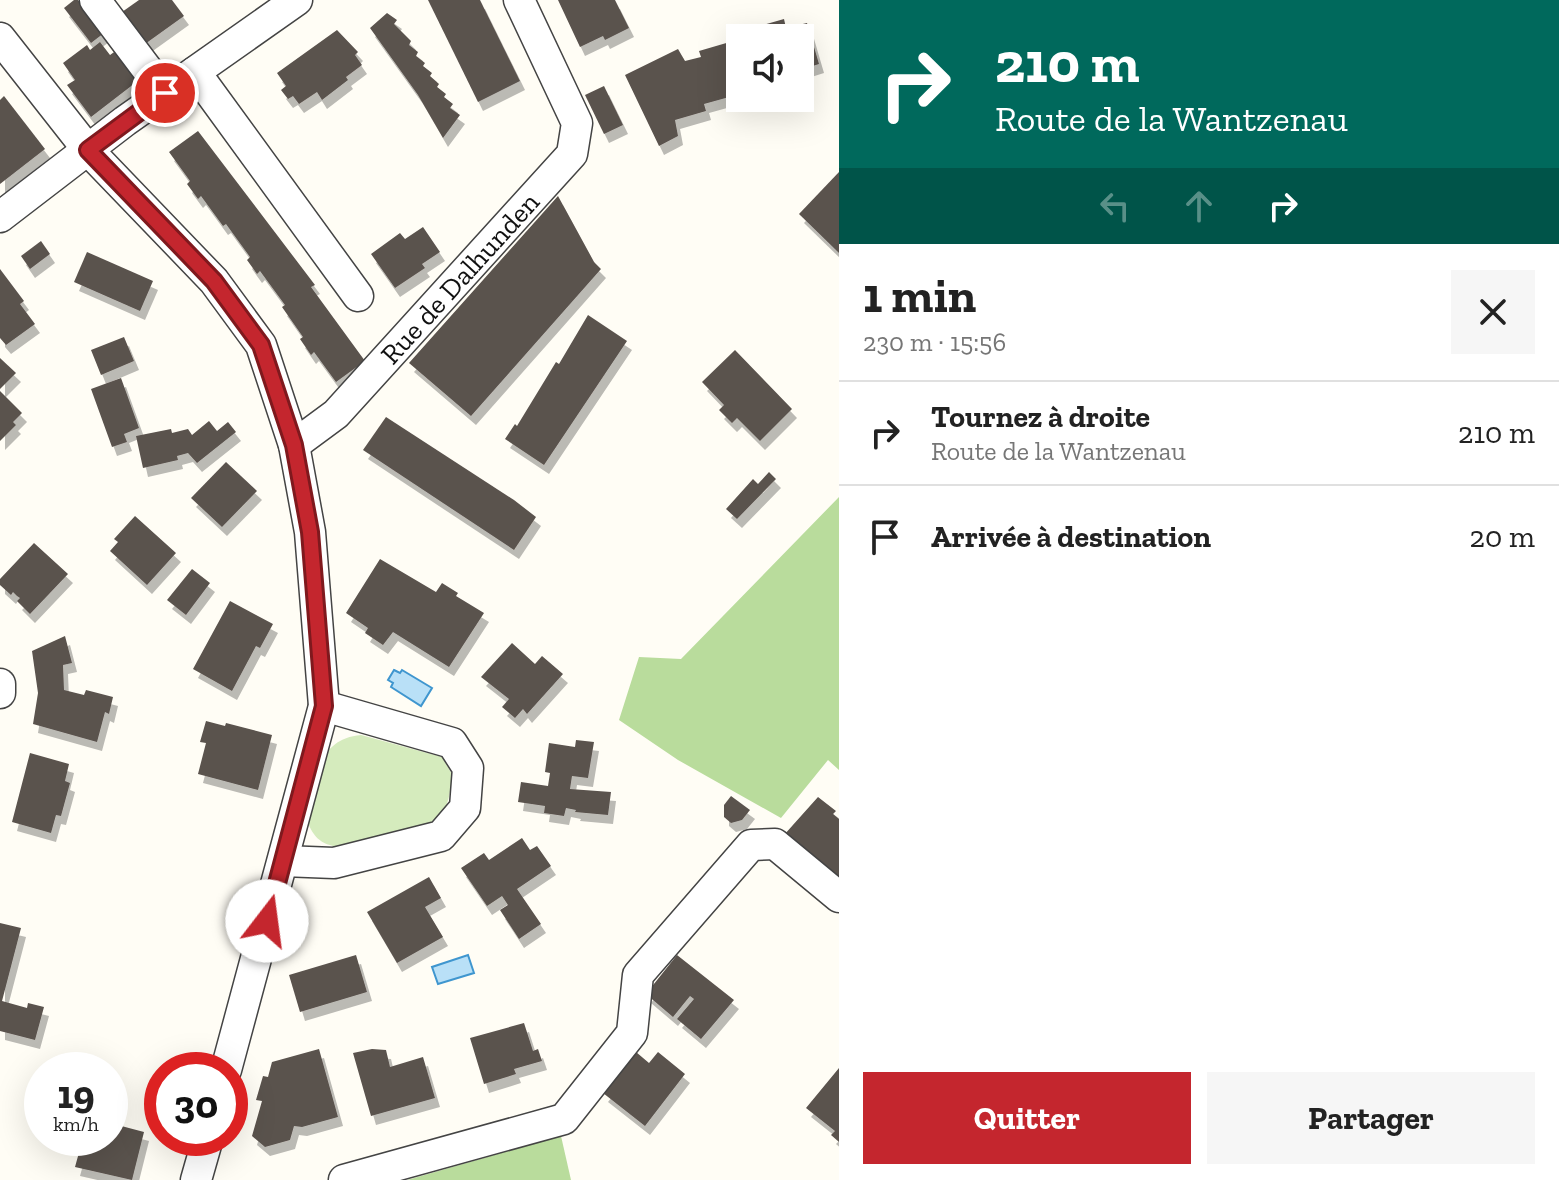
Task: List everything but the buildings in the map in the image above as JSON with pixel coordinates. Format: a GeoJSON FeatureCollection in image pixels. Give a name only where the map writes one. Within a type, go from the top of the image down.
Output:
{"type":"FeatureCollection","features":[{"type":"Feature","properties":{"kind":"street"},"geometry":{"type":"LineString","coordinates":[[95,0],[165,93]]}},
{"type":"Feature","properties":{"kind":"street"},"geometry":{"type":"LineString","coordinates":[[0,217],[165,93],[297,0]]}},
{"type":"Feature","properties":{"kind":"street","name":"Rue de Dalhunden"},"geometry":{"type":"LineString","coordinates":[[294,445],[336,414],[572,154],[577,123],[519,0]]}},
{"type":"Feature","properties":{"kind":"street"},"geometry":{"type":"LineString","coordinates":[[0,38],[88,150],[214,281],[261,345],[294,445],[310,532],[324,706],[231,1052]]}},
{"type":"Feature","properties":{"kind":"street"},"geometry":{"type":"LineString","coordinates":[[195,72],[358,296]]}},
{"type":"Feature","properties":{"kind":"street"},"geometry":{"type":"LineString","coordinates":[[0,684],[0,693]]}},
{"type":"Feature","properties":{"kind":"street"},"geometry":{"type":"LineString","coordinates":[[283,861],[334,863],[441,836],[465,808],[468,768],[452,743],[324,706]]}},
{"type":"Feature","properties":{"kind":"street"},"geometry":{"type":"LineString","coordinates":[[344,1180],[564,1119],[632,1033],[638,975],[751,845],[775,844],[839,897]]}},
{"type":"Feature","properties":{"kind":"street"},"geometry":{"type":"LineString","coordinates":[[196,1180],[203,1156]]}},
{"type":"Feature","properties":{"kind":"green space"},"geometry":{"type":"Polygon","coordinates":[[[839,497],[839,770],[828,760],[781,818],[678,760],[619,720],[639,657],[681,659],[839,497]]]}},
{"type":"Feature","properties":{"kind":"green space"},"geometry":{"type":"Polygon","coordinates":[[[361,735],[442,757],[453,776],[449,797],[441,815],[429,823],[340,847],[333,846],[318,838],[308,824],[306,817],[312,790],[326,753],[346,738],[361,735]]]}},
{"type":"Feature","properties":{"kind":"green space"},"geometry":{"type":"Polygon","coordinates":[[[561,1136],[571,1180],[407,1180],[561,1136]]]}},
{"type":"Feature","properties":{"kind":"water"},"geometry":{"type":"Polygon","coordinates":[[[394,670],[400,673],[402,670],[432,688],[421,706],[391,687],[393,683],[388,680],[394,670]]]}},
{"type":"Feature","properties":{"kind":"water"},"geometry":{"type":"Polygon","coordinates":[[[468,955],[474,973],[438,984],[432,967],[468,955]]]}},
{"type":"Feature","properties":{"kind":"route"},"geometry":{"type":"LineString","coordinates":[[165,93],[88,150],[214,281],[261,345],[294,445],[310,532],[324,706],[267,921]]}}]}
